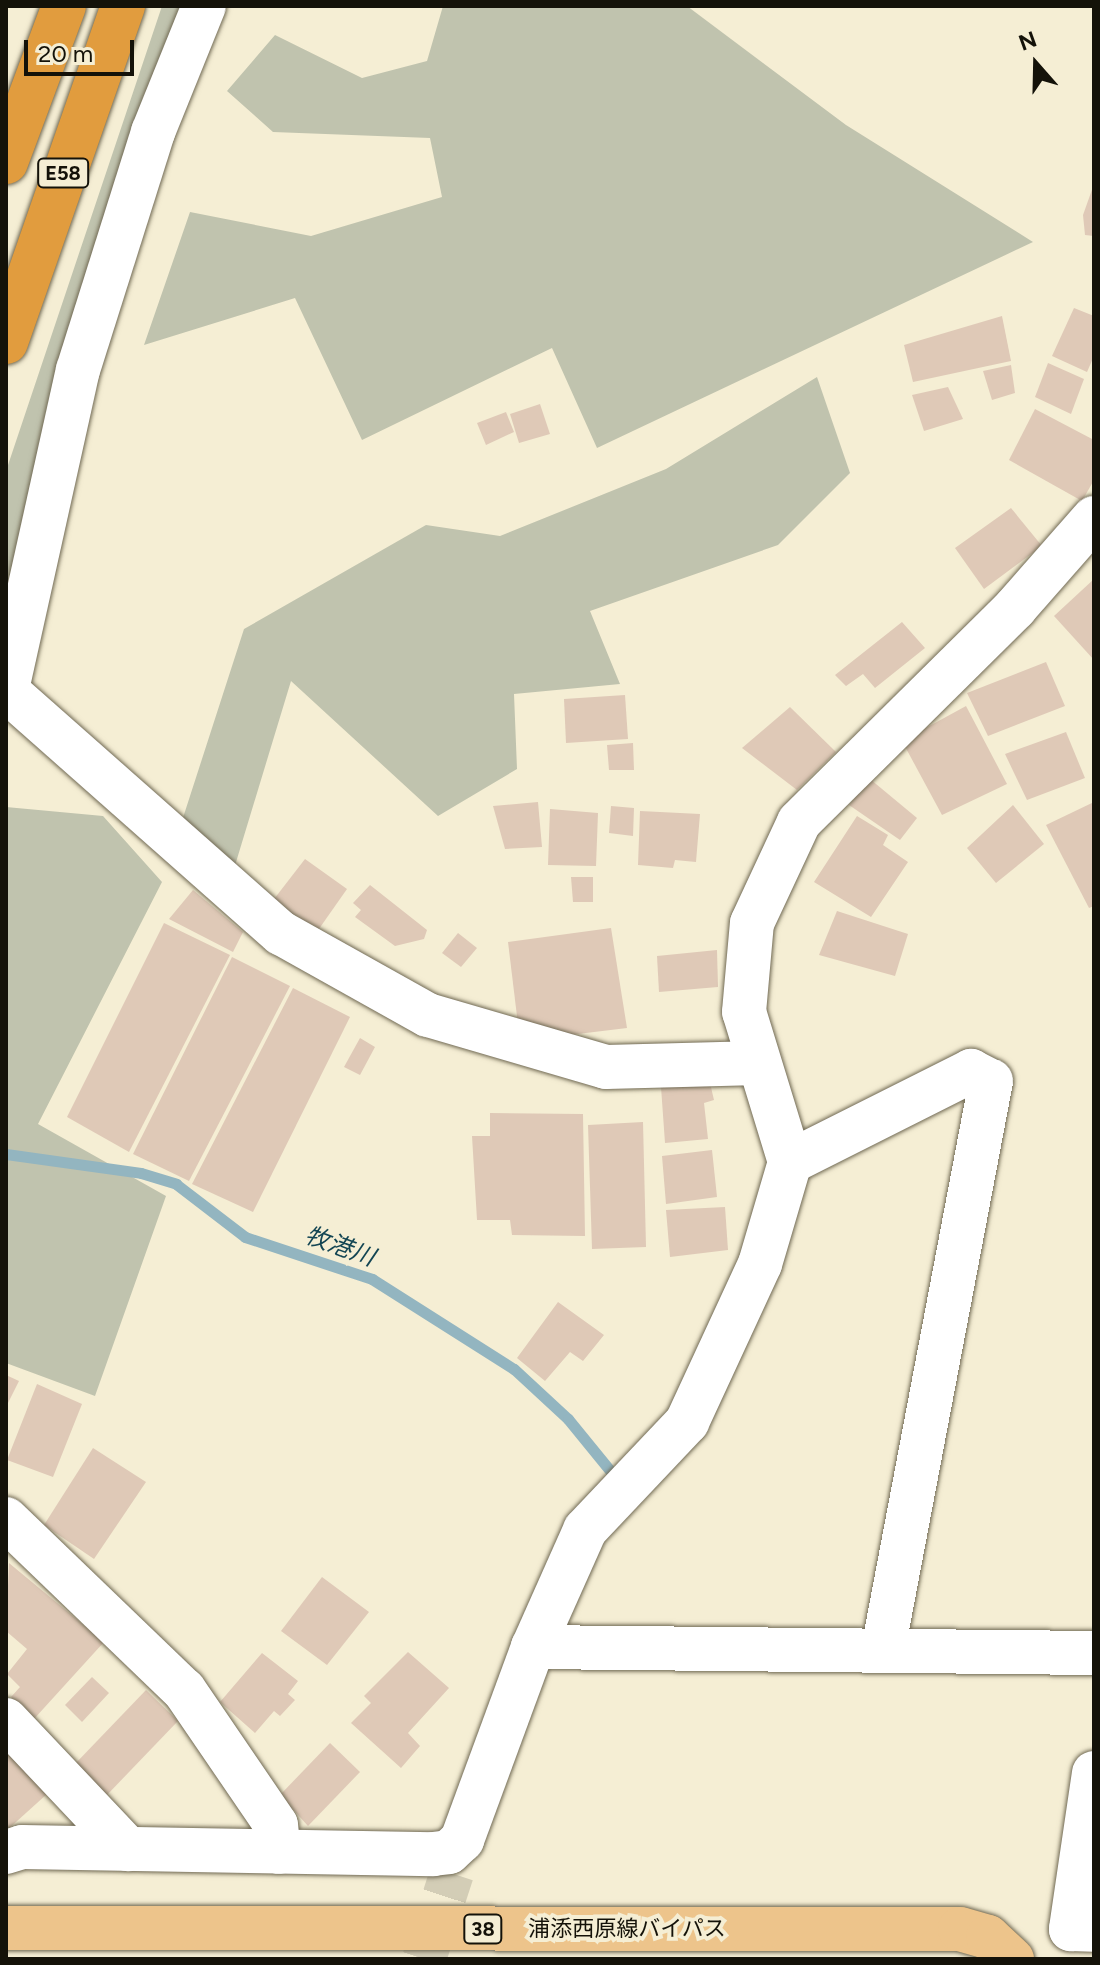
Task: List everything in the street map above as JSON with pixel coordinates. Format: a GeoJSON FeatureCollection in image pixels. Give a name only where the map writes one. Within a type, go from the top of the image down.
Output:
{"type":"FeatureCollection","features":[{"type":"Feature","properties":{"kind":"highway","name":"E58"},"geometry":{"type":"LineString","coordinates":[[6,162],[64,6]]}},
{"type":"Feature","properties":{"kind":"highway","name":"E58"},"geometry":{"type":"LineString","coordinates":[[6,342],[123,6]]}},
{"type":"Feature","properties":{"kind":"main road","name":"浦添西原線バイパス"},"geometry":{"type":"LineString","coordinates":[[6,1928],[960,1929],[988,1937],[1012,1959]]}},
{"type":"Feature","properties":{"kind":"street"},"geometry":{"type":"LineString","coordinates":[[204,6],[153,132],[78,370],[7,692],[281,933],[428,1015],[606,1067],[759,1063]]}},
{"type":"Feature","properties":{"kind":"street"},"geometry":{"type":"LineString","coordinates":[[6,1852],[22,1847],[279,1852],[450,1863],[462,1840],[533,1647],[585,1530],[687,1422],[760,1264],[790,1162],[744,1012],[752,923],[799,822],[1015,608],[1094,518]]}},
{"type":"Feature","properties":{"kind":"street"},"geometry":{"type":"LineString","coordinates":[[790,1162],[971,1071],[991,1081],[883,1650]]}},
{"type":"Feature","properties":{"kind":"street"},"geometry":{"type":"LineString","coordinates":[[6,1519],[184,1690],[276,1825],[279,1852]]}},
{"type":"Feature","properties":{"kind":"street"},"geometry":{"type":"LineString","coordinates":[[533,1647],[1094,1653]]}},
{"type":"Feature","properties":{"kind":"street"},"geometry":{"type":"LineString","coordinates":[[6,1720],[128,1849]]}},
{"type":"Feature","properties":{"kind":"street"},"geometry":{"type":"LineString","coordinates":[[1083,1929],[1094,1773]]}},
{"type":"Feature","properties":{"kind":"green space"},"geometry":{"type":"Polygon","coordinates":[[[162,6],[187,6],[56,375],[6,592],[6,471],[162,6]]]}},
{"type":"Feature","properties":{"kind":"green space"},"geometry":{"type":"Polygon","coordinates":[[[443,6],[687,6],[846,125],[1033,242],[597,448],[552,348],[362,440],[295,298],[144,345],[190,212],[311,236],[442,197],[430,138],[273,132],[227,91],[275,35],[362,78],[427,61],[443,6]]]}},
{"type":"Feature","properties":{"kind":"green space"},"geometry":{"type":"Polygon","coordinates":[[[817,377],[850,473],[778,545],[590,611],[620,684],[514,694],[517,769],[438,816],[291,681],[230,882],[180,827],[244,629],[426,525],[500,536],[666,469],[817,377]]]}},
{"type":"Feature","properties":{"kind":"green space"},"geometry":{"type":"Polygon","coordinates":[[[6,807],[103,816],[162,882],[38,1124],[166,1196],[95,1396],[6,1363],[6,807]]]}},
{"type":"Feature","properties":{"kind":"building"},"geometry":{"type":"Polygon","coordinates":[[[1094,184],[1094,236],[1085,235],[1083,215],[1094,184]]]}},
{"type":"Feature","properties":{"kind":"building"},"geometry":{"type":"Polygon","coordinates":[[[1074,308],[1094,316],[1094,356],[1087,372],[1052,356],[1074,308]]]}},
{"type":"Feature","properties":{"kind":"building"},"geometry":{"type":"Polygon","coordinates":[[[1002,316],[1011,361],[913,382],[904,345],[1002,316]]]}},
{"type":"Feature","properties":{"kind":"building"},"geometry":{"type":"Polygon","coordinates":[[[1048,363],[1084,379],[1071,414],[1035,397],[1048,363]]]}},
{"type":"Feature","properties":{"kind":"building"},"geometry":{"type":"Polygon","coordinates":[[[1011,365],[1015,393],[992,400],[983,371],[1011,365]]]}},
{"type":"Feature","properties":{"kind":"building"},"geometry":{"type":"Polygon","coordinates":[[[948,387],[963,419],[924,431],[912,395],[948,387]]]}},
{"type":"Feature","properties":{"kind":"building"},"geometry":{"type":"Polygon","coordinates":[[[540,404],[550,434],[519,443],[510,414],[540,404]]]}},
{"type":"Feature","properties":{"kind":"building"},"geometry":{"type":"Polygon","coordinates":[[[1035,409],[1094,440],[1094,480],[1082,501],[1009,460],[1035,409]]]}},
{"type":"Feature","properties":{"kind":"building"},"geometry":{"type":"Polygon","coordinates":[[[506,412],[514,432],[486,445],[477,423],[506,412]]]}},
{"type":"Feature","properties":{"kind":"building"},"geometry":{"type":"Polygon","coordinates":[[[1011,508],[1042,546],[984,589],[955,548],[1011,508]]]}},
{"type":"Feature","properties":{"kind":"building"},"geometry":{"type":"Polygon","coordinates":[[[1094,579],[1094,660],[1054,616],[1094,579]]]}},
{"type":"Feature","properties":{"kind":"building"},"geometry":{"type":"Polygon","coordinates":[[[902,622],[925,648],[875,688],[863,674],[846,686],[835,675],[902,622]]]}},
{"type":"Feature","properties":{"kind":"building"},"geometry":{"type":"Polygon","coordinates":[[[1046,662],[1065,706],[988,736],[967,693],[1046,662]]]}},
{"type":"Feature","properties":{"kind":"building"},"geometry":{"type":"Polygon","coordinates":[[[625,695],[628,739],[566,743],[564,699],[625,695]]]}},
{"type":"Feature","properties":{"kind":"building"},"geometry":{"type":"Polygon","coordinates":[[[966,706],[1007,784],[942,815],[902,741],[966,706]]]}},
{"type":"Feature","properties":{"kind":"building"},"geometry":{"type":"Polygon","coordinates":[[[790,707],[836,752],[797,790],[742,748],[790,707]]]}},
{"type":"Feature","properties":{"kind":"building"},"geometry":{"type":"Polygon","coordinates":[[[1066,732],[1085,778],[1027,800],[1005,754],[1066,732]]]}},
{"type":"Feature","properties":{"kind":"building"},"geometry":{"type":"Polygon","coordinates":[[[633,743],[634,770],[609,770],[607,745],[633,743]]]}},
{"type":"Feature","properties":{"kind":"building"},"geometry":{"type":"Polygon","coordinates":[[[870,779],[917,818],[900,840],[849,805],[870,779]]]}},
{"type":"Feature","properties":{"kind":"building"},"geometry":{"type":"Polygon","coordinates":[[[538,802],[542,847],[505,849],[493,806],[538,802]]]}},
{"type":"Feature","properties":{"kind":"building"},"geometry":{"type":"Polygon","coordinates":[[[1094,802],[1094,906],[1089,908],[1046,825],[1094,802]]]}},
{"type":"Feature","properties":{"kind":"building"},"geometry":{"type":"Polygon","coordinates":[[[1013,805],[1044,844],[996,883],[967,848],[1013,805]]]}},
{"type":"Feature","properties":{"kind":"building"},"geometry":{"type":"Polygon","coordinates":[[[611,806],[634,808],[633,836],[609,833],[611,806]]]}},
{"type":"Feature","properties":{"kind":"building"},"geometry":{"type":"Polygon","coordinates":[[[550,809],[598,813],[596,866],[548,865],[550,809]]]}},
{"type":"Feature","properties":{"kind":"building"},"geometry":{"type":"Polygon","coordinates":[[[640,811],[700,814],[696,862],[675,860],[673,868],[638,865],[640,811]]]}},
{"type":"Feature","properties":{"kind":"building"},"geometry":{"type":"Polygon","coordinates":[[[857,816],[888,835],[883,845],[908,862],[871,917],[814,882],[857,816]]]}},
{"type":"Feature","properties":{"kind":"building"},"geometry":{"type":"Polygon","coordinates":[[[305,859],[347,889],[314,936],[271,903],[305,859]]]}},
{"type":"Feature","properties":{"kind":"building"},"geometry":{"type":"Polygon","coordinates":[[[571,877],[593,877],[593,902],[573,902],[571,877]]]}},
{"type":"Feature","properties":{"kind":"building"},"geometry":{"type":"Polygon","coordinates":[[[370,885],[427,930],[424,939],[395,946],[355,917],[361,910],[353,903],[370,885]]]}},
{"type":"Feature","properties":{"kind":"building"},"geometry":{"type":"Polygon","coordinates":[[[193,890],[243,932],[233,952],[169,919],[193,890]]]}},
{"type":"Feature","properties":{"kind":"building"},"geometry":{"type":"Polygon","coordinates":[[[837,911],[908,934],[895,976],[819,955],[837,911]]]}},
{"type":"Feature","properties":{"kind":"building"},"geometry":{"type":"Polygon","coordinates":[[[164,923],[230,955],[129,1152],[67,1117],[164,923]]]}},
{"type":"Feature","properties":{"kind":"building"},"geometry":{"type":"Polygon","coordinates":[[[611,928],[627,1028],[520,1041],[508,942],[611,928]]]}},
{"type":"Feature","properties":{"kind":"building"},"geometry":{"type":"Polygon","coordinates":[[[458,933],[477,948],[461,967],[442,953],[458,933]]]}},
{"type":"Feature","properties":{"kind":"building"},"geometry":{"type":"Polygon","coordinates":[[[717,950],[718,987],[659,992],[657,956],[717,950]]]}},
{"type":"Feature","properties":{"kind":"building"},"geometry":{"type":"Polygon","coordinates":[[[232,957],[290,986],[189,1181],[133,1154],[232,957]]]}},
{"type":"Feature","properties":{"kind":"building"},"geometry":{"type":"Polygon","coordinates":[[[293,988],[350,1017],[253,1212],[192,1184],[293,988]]]}},
{"type":"Feature","properties":{"kind":"building"},"geometry":{"type":"Polygon","coordinates":[[[360,1038],[375,1047],[360,1075],[344,1067],[360,1038]]]}},
{"type":"Feature","properties":{"kind":"building"},"geometry":{"type":"Polygon","coordinates":[[[710,1083],[714,1100],[704,1103],[708,1139],[665,1143],[661,1087],[710,1083]]]}},
{"type":"Feature","properties":{"kind":"building"},"geometry":{"type":"Polygon","coordinates":[[[490,1113],[583,1114],[585,1236],[512,1235],[510,1220],[477,1220],[472,1136],[490,1136],[490,1113]]]}},
{"type":"Feature","properties":{"kind":"building"},"geometry":{"type":"Polygon","coordinates":[[[643,1122],[646,1247],[592,1249],[588,1125],[643,1122]]]}},
{"type":"Feature","properties":{"kind":"building"},"geometry":{"type":"Polygon","coordinates":[[[712,1150],[717,1197],[666,1204],[662,1156],[712,1150]]]}},
{"type":"Feature","properties":{"kind":"building"},"geometry":{"type":"Polygon","coordinates":[[[725,1207],[728,1250],[670,1257],[666,1210],[725,1207]]]}},
{"type":"Feature","properties":{"kind":"building"},"geometry":{"type":"Polygon","coordinates":[[[558,1302],[604,1335],[583,1361],[570,1352],[545,1381],[517,1358],[558,1302]]]}},
{"type":"Feature","properties":{"kind":"building"},"geometry":{"type":"Polygon","coordinates":[[[6,1375],[19,1381],[6,1407],[6,1375]]]}},
{"type":"Feature","properties":{"kind":"building"},"geometry":{"type":"Polygon","coordinates":[[[37,1384],[82,1404],[53,1477],[7,1460],[37,1384]]]}},
{"type":"Feature","properties":{"kind":"building"},"geometry":{"type":"Polygon","coordinates":[[[93,1448],[146,1482],[94,1559],[44,1525],[93,1448]]]}},
{"type":"Feature","properties":{"kind":"building"},"geometry":{"type":"Polygon","coordinates":[[[9,1563],[104,1642],[34,1719],[11,1697],[20,1687],[7,1674],[27,1649],[6,1631],[9,1563]]]}},
{"type":"Feature","properties":{"kind":"building"},"geometry":{"type":"Polygon","coordinates":[[[322,1577],[369,1612],[327,1665],[281,1631],[322,1577]]]}},
{"type":"Feature","properties":{"kind":"building"},"geometry":{"type":"Polygon","coordinates":[[[408,1652],[449,1688],[408,1733],[420,1746],[401,1768],[351,1723],[371,1703],[364,1696],[408,1652]]]}},
{"type":"Feature","properties":{"kind":"building"},"geometry":{"type":"Polygon","coordinates":[[[262,1653],[298,1681],[288,1694],[295,1700],[280,1716],[274,1711],[255,1733],[220,1702],[262,1653]]]}},
{"type":"Feature","properties":{"kind":"building"},"geometry":{"type":"Polygon","coordinates":[[[92,1677],[109,1693],[82,1722],[65,1705],[92,1677]]]}},
{"type":"Feature","properties":{"kind":"building"},"geometry":{"type":"Polygon","coordinates":[[[146,1690],[178,1721],[106,1796],[74,1765],[146,1690]]]}},
{"type":"Feature","properties":{"kind":"building"},"geometry":{"type":"Polygon","coordinates":[[[330,1743],[360,1772],[308,1826],[280,1795],[330,1743]]]}},
{"type":"Feature","properties":{"kind":"building"},"geometry":{"type":"Polygon","coordinates":[[[6,1752],[57,1785],[6,1831],[6,1752]]]}},
{"type":"Feature","properties":{"kind":"waterway","name":"牧港川"},"geometry":{"type":"LineString","coordinates":[[6,1154],[141,1173],[176,1184],[245,1237],[372,1279],[514,1369],[568,1419],[612,1473]]}},
{"type":"Feature","properties":{"kind":"tunnel"},"geometry":{"type":"LineString","coordinates":[[424,1959],[452,1873]]}}]}
